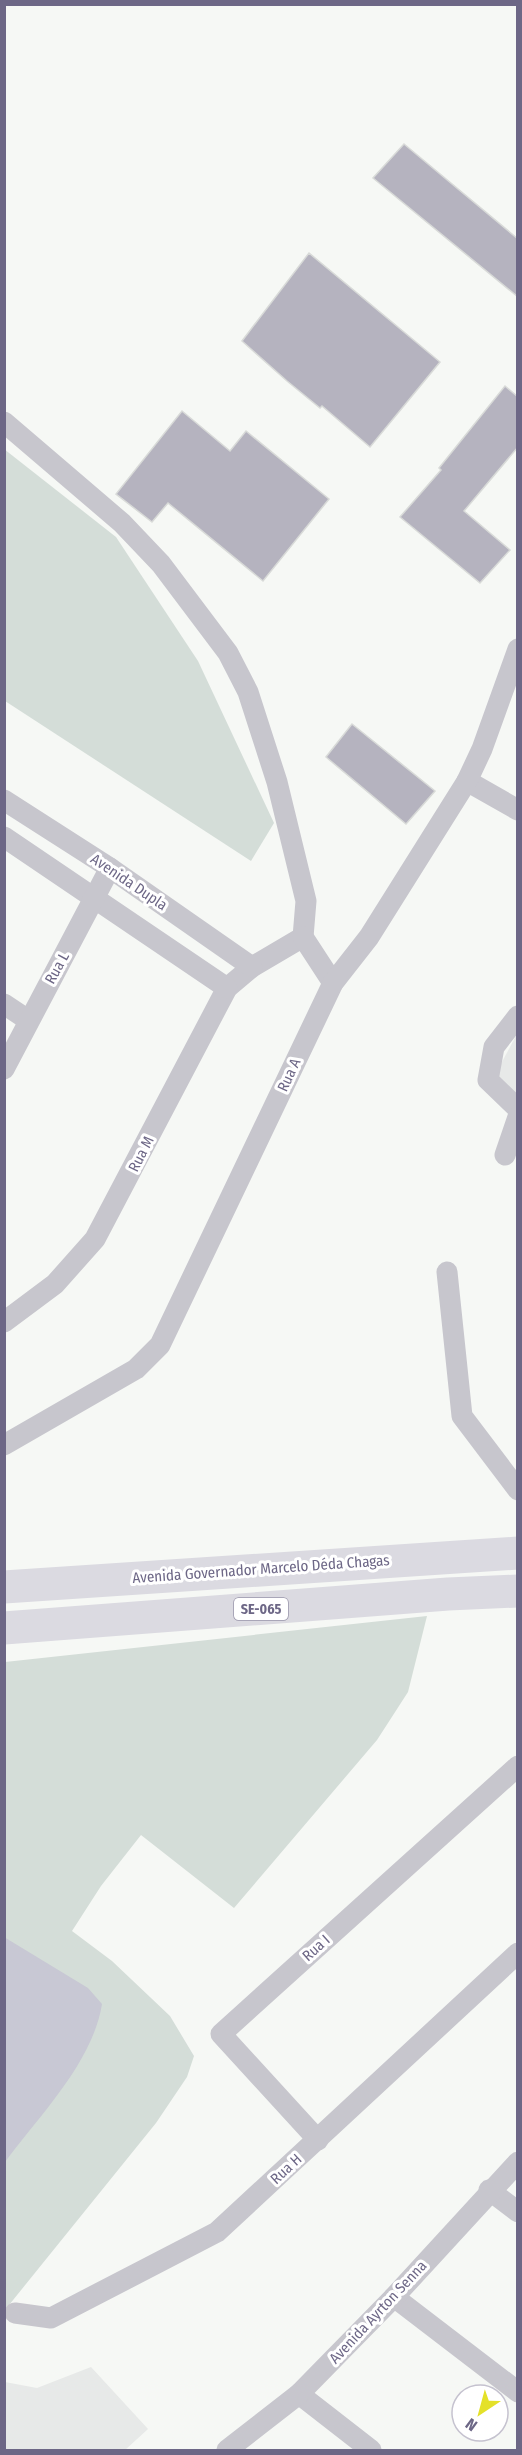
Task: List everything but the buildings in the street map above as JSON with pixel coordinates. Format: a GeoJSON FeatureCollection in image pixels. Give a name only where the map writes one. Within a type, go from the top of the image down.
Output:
{"type":"FeatureCollection","features":[{"type":"Feature","properties":{"kind":"main road","name":"Avenida Governador Marcelo Déda Chagas"},"geometry":{"type":"LineString","coordinates":[[4,1587],[518,1553]]}},
{"type":"Feature","properties":{"kind":"main road","name":"SE-065"},"geometry":{"type":"LineString","coordinates":[[4,1628],[448,1594],[518,1591]]}},
{"type":"Feature","properties":{"kind":"street"},"geometry":{"type":"LineString","coordinates":[[4,422],[122,523],[153,555],[228,653],[248,692],[277,782],[306,901],[303,937],[333,983]]}},
{"type":"Feature","properties":{"kind":"street","name":"Rua A"},"geometry":{"type":"LineString","coordinates":[[4,1445],[136,1369],[154,1354],[333,983],[369,937],[467,781],[482,748],[518,649]]}},
{"type":"Feature","properties":{"kind":"street"},"geometry":{"type":"LineString","coordinates":[[467,781],[518,810]]}},
{"type":"Feature","properties":{"kind":"street","name":"Avenida Dupla"},"geometry":{"type":"LineString","coordinates":[[4,800],[110,868],[252,968]]}},
{"type":"Feature","properties":{"kind":"street","name":"Avenida Dupla"},"geometry":{"type":"LineString","coordinates":[[4,837],[227,988]]}},
{"type":"Feature","properties":{"kind":"street","name":"Rua L"},"geometry":{"type":"LineString","coordinates":[[4,1069],[28,1020],[97,898],[110,868]]}},
{"type":"Feature","properties":{"kind":"street","name":"Rua M"},"geometry":{"type":"LineString","coordinates":[[4,1322],[55,1284],[95,1239],[227,988],[252,968],[303,937]]}},
{"type":"Feature","properties":{"kind":"street"},"geometry":{"type":"LineString","coordinates":[[4,1004],[28,1020]]}},
{"type":"Feature","properties":{"kind":"street"},"geometry":{"type":"LineString","coordinates":[[518,1016],[494,1047],[488,1080],[518,1109]]}},
{"type":"Feature","properties":{"kind":"street"},"geometry":{"type":"LineString","coordinates":[[505,1155],[518,1117]]}},
{"type":"Feature","properties":{"kind":"street"},"geometry":{"type":"LineString","coordinates":[[447,1272],[462,1416],[518,1490]]}},
{"type":"Feature","properties":{"kind":"street","name":"Rua I"},"geometry":{"type":"LineString","coordinates":[[318,2140],[221,2034],[518,1766]]}},
{"type":"Feature","properties":{"kind":"street","name":"Rua H"},"geometry":{"type":"LineString","coordinates":[[15,2313],[51,2318],[212,2236],[518,1953]]}},
{"type":"Feature","properties":{"kind":"street","name":"Avenida Ayrton Senna"},"geometry":{"type":"LineString","coordinates":[[227,2451],[299,2394],[394,2297],[489,2190],[518,2162]]}},
{"type":"Feature","properties":{"kind":"street"},"geometry":{"type":"LineString","coordinates":[[489,2190],[518,2212]]}},
{"type":"Feature","properties":{"kind":"street"},"geometry":{"type":"LineString","coordinates":[[394,2297],[518,2392]]}},
{"type":"Feature","properties":{"kind":"street"},"geometry":{"type":"LineString","coordinates":[[299,2394],[371,2451]]}},
{"type":"Feature","properties":{"kind":"shaded area"},"geometry":{"type":"Polygon","coordinates":[[[4,449],[116,537],[198,661],[274,823],[251,861],[5,701],[4,449]]]}},
{"type":"Feature","properties":{"kind":"shaded area"},"geometry":{"type":"Polygon","coordinates":[[[517,1034],[517,1099],[496,1073],[517,1034]]]}},
{"type":"Feature","properties":{"kind":"shaded area"},"geometry":{"type":"Polygon","coordinates":[[[427,1616],[408,1692],[377,1740],[234,1908],[141,1835],[101,1886],[72,1931],[112,1961],[170,2016],[194,2056],[187,2077],[156,2123],[5,2310],[5,1662],[427,1616]]]}},
{"type":"Feature","properties":{"kind":"shaded area"},"geometry":{"type":"Polygon","coordinates":[[[4,1937],[88,1988],[102,2004],[97,2026],[76,2067],[63,2088],[5,2162],[4,1937]]]}},
{"type":"Feature","properties":{"kind":"shaded area"},"geometry":{"type":"Polygon","coordinates":[[[91,2367],[148,2429],[125,2450],[5,2450],[5,2382],[37,2388],[91,2367]]]}}]}
